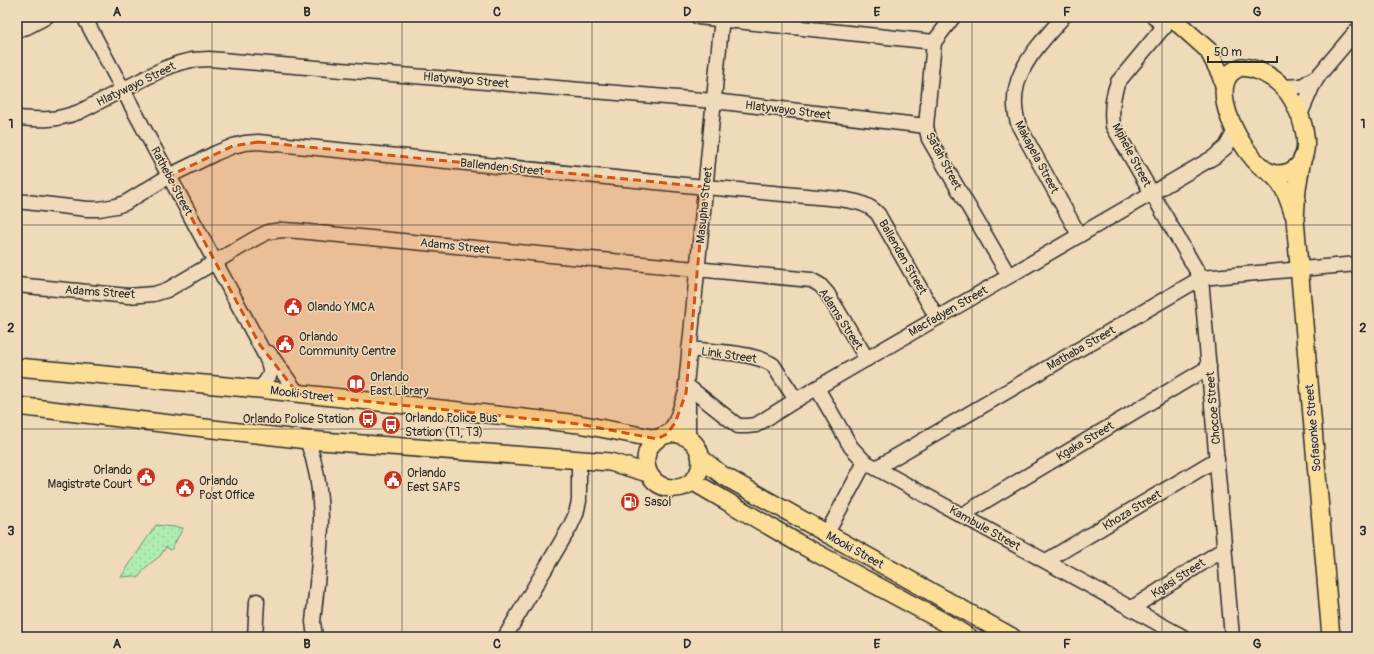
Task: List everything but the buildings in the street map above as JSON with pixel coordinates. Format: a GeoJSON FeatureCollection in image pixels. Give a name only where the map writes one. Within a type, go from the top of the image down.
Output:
{"type":"FeatureCollection","features":[{"type":"Feature","properties":{"kind":"main road","name":"Sofasonke Street"},"geometry":{"type":"LineString","coordinates":[[1170,20],[1208,50],[1247,68],[1262,72],[1283,87],[1295,104],[1303,124],[1305,142],[1297,188],[1295,219],[1331,637]]}},
{"type":"Feature","properties":{"kind":"main road","name":"Sofasonke Street"},"geometry":{"type":"LineString","coordinates":[[1208,50],[1220,73],[1224,85],[1226,104],[1235,131],[1252,158],[1261,167],[1276,177],[1285,192],[1295,219]]}},
{"type":"Feature","properties":{"kind":"main road"},"geometry":{"type":"LineString","coordinates":[[1224,85],[1230,72],[1235,69],[1247,68]]}},
{"type":"Feature","properties":{"kind":"main road"},"geometry":{"type":"LineString","coordinates":[[1269,172],[1284,174],[1293,170],[1300,164],[1302,159]]}},
{"type":"Feature","properties":{"kind":"main road","name":"Mooki Street"},"geometry":{"type":"LineString","coordinates":[[17,367],[260,389],[579,424],[662,436]]}},
{"type":"Feature","properties":{"kind":"main road"},"geometry":{"type":"LineString","coordinates":[[17,406],[315,441],[610,462],[648,473],[658,484],[667,488],[688,484],[707,463],[688,438],[676,433],[662,436],[650,445],[646,457],[648,473]]}},
{"type":"Feature","properties":{"kind":"main road","name":"Mooki Street"},"geometry":{"type":"LineString","coordinates":[[707,463],[722,476],[1012,637]]}},
{"type":"Feature","properties":{"kind":"main road","name":"Mooki Street"},"geometry":{"type":"LineString","coordinates":[[688,484],[747,514],[969,637]]}},
{"type":"Feature","properties":{"kind":"street"},"geometry":{"type":"LineString","coordinates":[[17,30],[27,27],[46,17]]}},
{"type":"Feature","properties":{"kind":"street","name":"Rathebe Street"},"geometry":{"type":"LineString","coordinates":[[84,17],[268,361],[270,374],[268,380],[260,389]]}},
{"type":"Feature","properties":{"kind":"street"},"geometry":{"type":"LineString","coordinates":[[698,17],[722,18],[934,42],[953,17]]}},
{"type":"Feature","properties":{"kind":"street","name":"Makapela Street"},"geometry":{"type":"LineString","coordinates":[[1063,17],[1029,56],[1021,72],[1017,85],[1015,107],[1019,126],[1079,235]]}},
{"type":"Feature","properties":{"kind":"street"},"geometry":{"type":"LineString","coordinates":[[1154,17],[1170,20]]}},
{"type":"Feature","properties":{"kind":"street","name":"Masupha Street"},"geometry":{"type":"LineString","coordinates":[[688,438],[687,394],[689,349],[722,18]]}},
{"type":"Feature","properties":{"kind":"street","name":"Mphele Street"},"geometry":{"type":"LineString","coordinates":[[1152,193],[1113,126],[1113,93],[1118,82],[1170,20]]}},
{"type":"Feature","properties":{"kind":"street"},"geometry":{"type":"LineString","coordinates":[[1300,115],[1319,75],[1357,30]]}},
{"type":"Feature","properties":{"kind":"street","name":"Satah Street"},"geometry":{"type":"LineString","coordinates":[[934,42],[926,126],[929,139],[1009,276]]}},
{"type":"Feature","properties":{"kind":"street","name":"Hlatywayo Street"},"geometry":{"type":"LineString","coordinates":[[17,118],[41,120],[65,117],[79,112],[163,69],[192,60],[209,59],[714,101],[926,126]]}},
{"type":"Feature","properties":{"kind":"street"},"geometry":{"type":"LineString","coordinates":[[1283,87],[1302,86],[1319,75]]}},
{"type":"Feature","properties":{"kind":"street","name":"Macfadyen Street"},"geometry":{"type":"LineString","coordinates":[[687,394],[738,426],[756,424],[1214,157],[1226,147],[1235,131]]}},
{"type":"Feature","properties":{"kind":"street","name":"Ballenden Street"},"geometry":{"type":"LineString","coordinates":[[17,201],[87,209],[108,207],[124,203],[170,176],[233,146],[258,142],[705,187],[840,199],[860,202],[873,209],[878,214],[937,318]]}},
{"type":"Feature","properties":{"kind":"street","name":"Macfadyen Street"},"geometry":{"type":"LineString","coordinates":[[1214,157],[1236,152],[1252,158]]}},
{"type":"Feature","properties":{"kind":"street","name":"Chocoe Street"},"geometry":{"type":"LineString","coordinates":[[1152,193],[1201,278],[1232,637]]}},
{"type":"Feature","properties":{"kind":"street","name":"Adams Street"},"geometry":{"type":"LineString","coordinates":[[17,285],[128,296],[147,295],[167,290],[268,232],[282,230],[811,280],[820,285],[827,293],[867,358]]}},
{"type":"Feature","properties":{"kind":"street","name":"Mathaba Street"},"geometry":{"type":"LineString","coordinates":[[871,465],[1201,278],[1357,264]]}},
{"type":"Feature","properties":{"kind":"street","name":"Rathebe Street"},"geometry":{"type":"LineString","coordinates":[[260,345],[269,354],[298,394]]}},
{"type":"Feature","properties":{"kind":"street","name":"Link Street"},"geometry":{"type":"LineString","coordinates":[[689,349],[755,357],[768,362],[773,365],[796,400]]}},
{"type":"Feature","properties":{"kind":"street","name":"Kgaka Street"},"geometry":{"type":"LineString","coordinates":[[962,515],[1209,367]]}},
{"type":"Feature","properties":{"kind":"street","name":"Kambule Street"},"geometry":{"type":"LineString","coordinates":[[817,388],[851,448],[871,465],[1183,637]]}},
{"type":"Feature","properties":{"kind":"street"},"geometry":{"type":"LineString","coordinates":[[687,394],[692,416],[694,435],[707,463]]}},
{"type":"Feature","properties":{"kind":"street","name":"Masupha Street"},"geometry":{"type":"LineString","coordinates":[[662,436],[675,423],[687,394]]}},
{"type":"Feature","properties":{"kind":"street"},"geometry":{"type":"LineString","coordinates":[[315,441],[314,457],[320,488],[322,512],[313,622],[315,637]]}},
{"type":"Feature","properties":{"kind":"street","name":"Khoza Street"},"geometry":{"type":"LineString","coordinates":[[1046,561],[1217,459]]}},
{"type":"Feature","properties":{"kind":"street"},"geometry":{"type":"LineString","coordinates":[[505,637],[570,527],[576,514],[579,501],[579,460]]}},
{"type":"Feature","properties":{"kind":"street"},"geometry":{"type":"LineString","coordinates":[[826,535],[871,465]]}},
{"type":"Feature","properties":{"kind":"street","name":"Kgasi Street"},"geometry":{"type":"LineString","coordinates":[[1132,608],[1224,549]]}},
{"type":"Feature","properties":{"kind":"street"},"geometry":{"type":"LineString","coordinates":[[256,637],[257,601]]}},
{"type":"Feature","properties":{"kind":"highlighted area"},"geometry":{"type":"Polygon","coordinates":[[[258,142],[705,187],[686,393],[675,423],[667,434],[657,439],[579,424],[298,394],[260,345],[169,176],[233,146],[258,142]]]}},
{"type":"Feature","properties":{"kind":"green space"},"geometry":{"type":"Polygon","coordinates":[[[156,525],[183,528],[171,550],[166,547],[160,556],[146,567],[138,578],[134,576],[121,577],[156,525]]]}},
{"type":"Feature","properties":{"kind":"place","name":"Olando YMCA"},"geometry":{"type":"Point","coordinates":[293,307]}},
{"type":"Feature","properties":{"kind":"place","name":"Orlando Community Centre"},"geometry":{"type":"Point","coordinates":[285,344]}},
{"type":"Feature","properties":{"kind":"place","name":"Orlando East Library"},"geometry":{"type":"Point","coordinates":[356,384]}},
{"type":"Feature","properties":{"kind":"place","name":"Orlando Police Station"},"geometry":{"type":"Point","coordinates":[368,419]}},
{"type":"Feature","properties":{"kind":"place","name":"Orlando Police Bus Station (T1, T3)"},"geometry":{"type":"Point","coordinates":[391,425]}},
{"type":"Feature","properties":{"kind":"place","name":"Orlando Magistrate Court"},"geometry":{"type":"Point","coordinates":[146,477]}},
{"type":"Feature","properties":{"kind":"place","name":"Orlando Eest SAPS"},"geometry":{"type":"Point","coordinates":[393,480]}},
{"type":"Feature","properties":{"kind":"place","name":"Orlando Post Office"},"geometry":{"type":"Point","coordinates":[185,488]}},
{"type":"Feature","properties":{"kind":"place","name":"Sasol"},"geometry":{"type":"Point","coordinates":[630,502]}}]}
